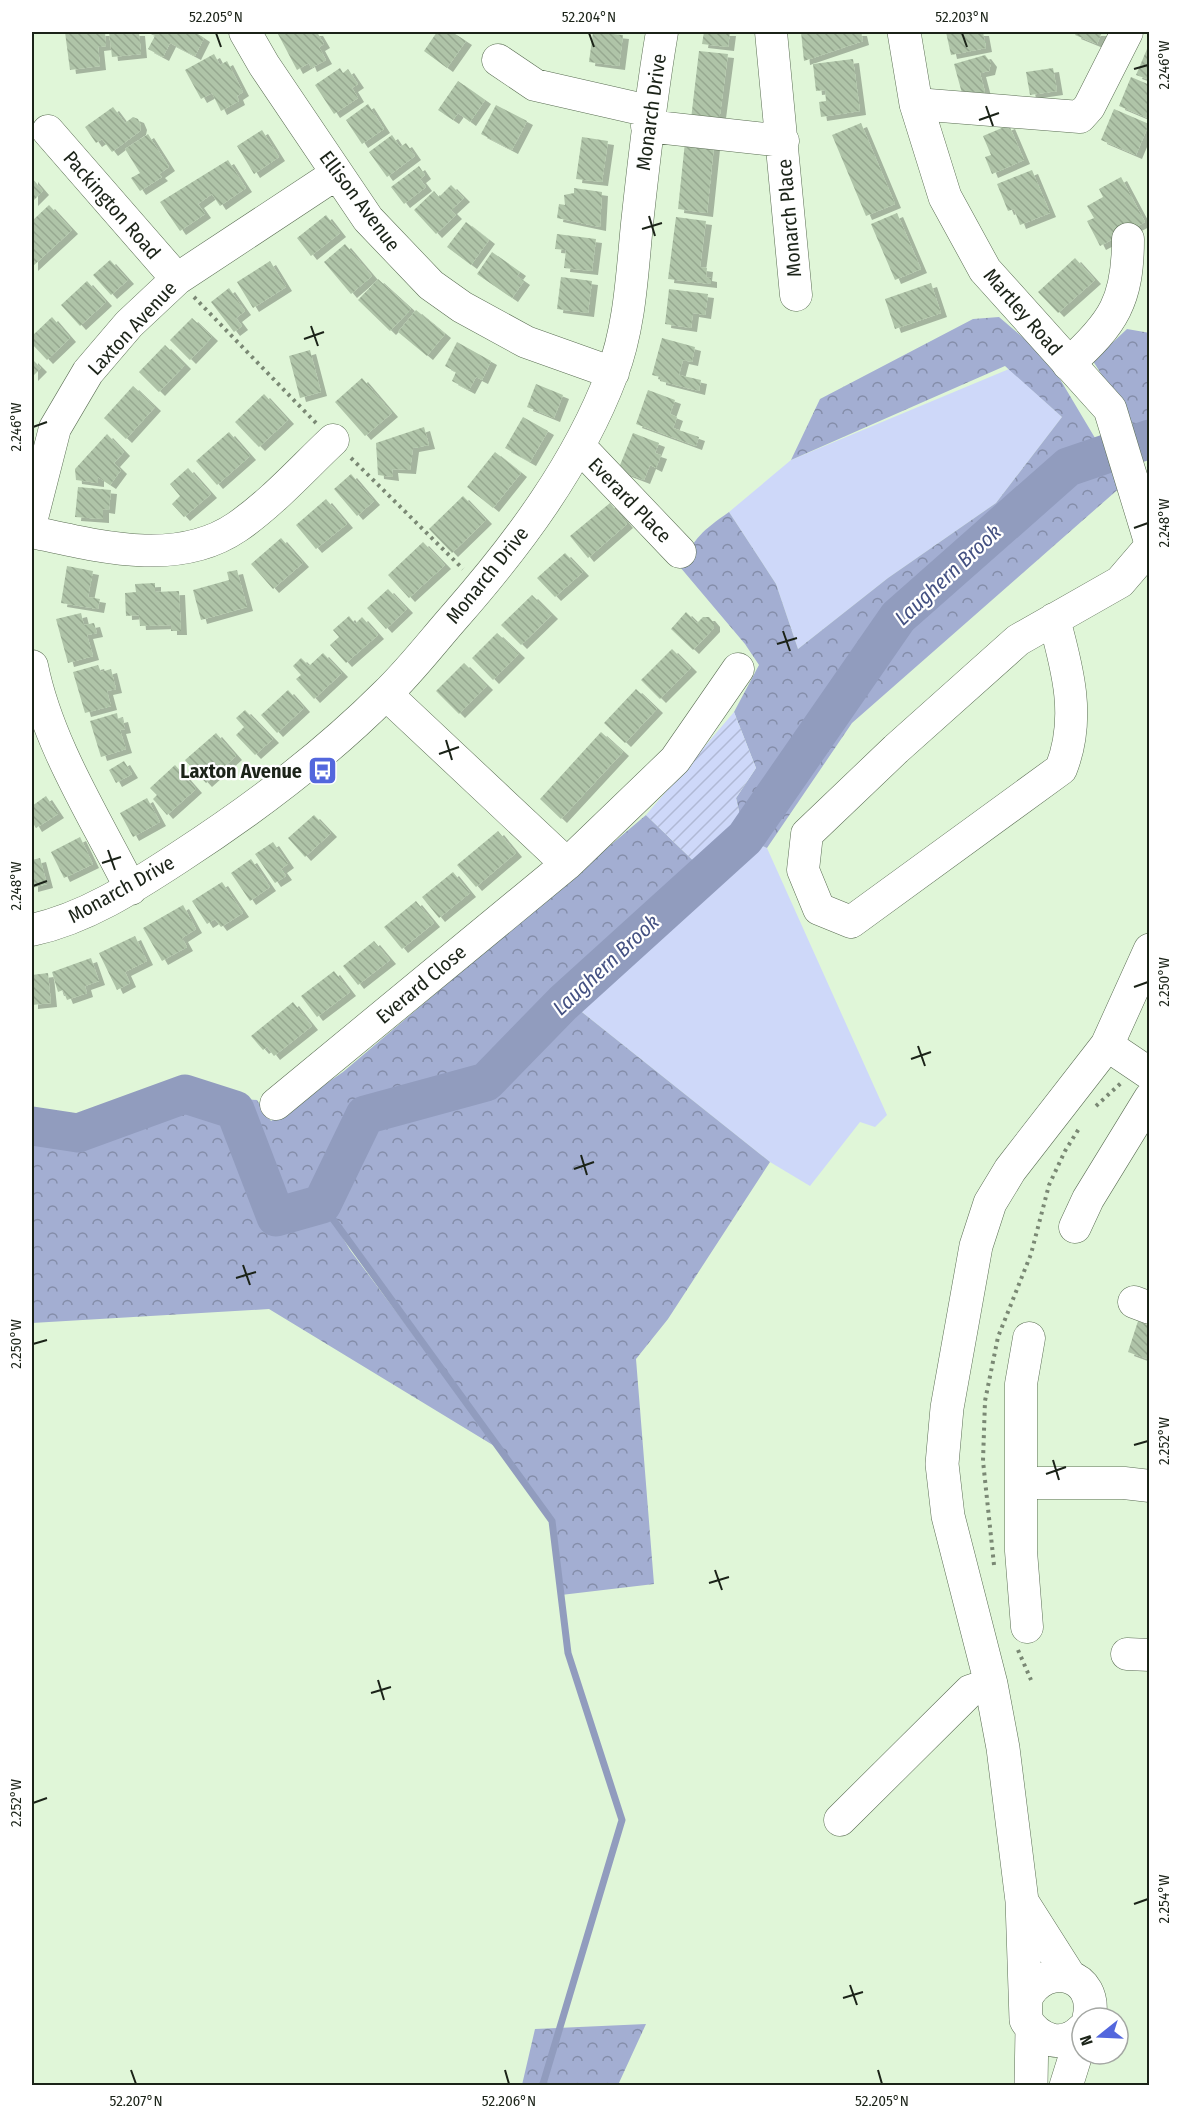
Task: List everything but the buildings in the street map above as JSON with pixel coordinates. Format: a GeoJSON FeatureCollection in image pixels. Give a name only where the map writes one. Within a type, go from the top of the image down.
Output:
{"type":"FeatureCollection","features":[{"type":"Feature","properties":{"kind":"main road","name":"Martley Road"},"geometry":{"type":"LineString","coordinates":[[904,32],[916,104],[945,198],[985,270],[1110,409],[1149,540]]}},
{"type":"Feature","properties":{"kind":"main road"},"geometry":{"type":"LineString","coordinates":[[1031,2085],[1022,1902],[1003,1748],[991,1684],[948,1516],[942,1464],[947,1408],[976,1246],[990,1203],[1005,1178],[1107,1045],[1149,950]]}},
{"type":"Feature","properties":{"kind":"main road"},"geometry":{"type":"LineString","coordinates":[[1022,1902],[1070,1977],[1080,1983],[1087,1992],[1090,2006]]}},
{"type":"Feature","properties":{"kind":"main road"},"geometry":{"type":"LineString","coordinates":[[1070,1977],[1048,1976],[1039,1981],[1029,2013],[1040,2036],[1060,2041],[1070,2038]]}},
{"type":"Feature","properties":{"kind":"main road"},"geometry":{"type":"LineString","coordinates":[[1066,2085],[1072,2066]]}},
{"type":"Feature","properties":{"kind":"street","name":"Ellison Avenue"},"geometry":{"type":"LineString","coordinates":[[245,32],[264,65],[368,219],[431,285],[462,307],[526,342],[613,373]]}},
{"type":"Feature","properties":{"kind":"street","name":"Monarch Drive"},"geometry":{"type":"LineString","coordinates":[[32,930],[56,924],[131,888],[257,802],[386,694],[481,586],[522,534],[580,447],[613,373],[628,316],[648,118],[662,32]]}},
{"type":"Feature","properties":{"kind":"street","name":"Monarch Place"},"geometry":{"type":"LineString","coordinates":[[771,32],[796,296]]}},
{"type":"Feature","properties":{"kind":"street"},"geometry":{"type":"LineString","coordinates":[[916,104],[1080,117],[1089,108],[1127,32]]}},
{"type":"Feature","properties":{"kind":"street","name":"Monarch Place"},"geometry":{"type":"LineString","coordinates":[[498,60],[535,86],[648,118],[783,141]]}},
{"type":"Feature","properties":{"kind":"street","name":"Packington Road"},"geometry":{"type":"LineString","coordinates":[[48,131],[177,279]]}},
{"type":"Feature","properties":{"kind":"street","name":"Laxton Avenue"},"geometry":{"type":"LineString","coordinates":[[32,518],[43,423],[129,324],[177,279],[336,174]]}},
{"type":"Feature","properties":{"kind":"street"},"geometry":{"type":"LineString","coordinates":[[1068,364],[1101,330],[1119,304],[1128,270],[1128,239]]}},
{"type":"Feature","properties":{"kind":"street"},"geometry":{"type":"LineString","coordinates":[[32,532],[119,548],[150,551],[183,549],[236,528],[333,440]]}},
{"type":"Feature","properties":{"kind":"street","name":"Everard Place"},"geometry":{"type":"LineString","coordinates":[[580,447],[680,552]]}},
{"type":"Feature","properties":{"kind":"street"},"geometry":{"type":"LineString","coordinates":[[1054,620],[1071,687],[1070,747],[1061,770],[851,922],[819,909],[803,870],[807,834],[896,749],[1018,640],[1120,582],[1149,547]]}},
{"type":"Feature","properties":{"kind":"street"},"geometry":{"type":"LineString","coordinates":[[32,666],[37,691],[56,742],[131,888]]}},
{"type":"Feature","properties":{"kind":"street","name":"Everard Close"},"geometry":{"type":"LineString","coordinates":[[276,1104],[567,864],[675,760],[738,669]]}},
{"type":"Feature","properties":{"kind":"street"},"geometry":{"type":"LineString","coordinates":[[386,694],[567,864]]}},
{"type":"Feature","properties":{"kind":"street"},"geometry":{"type":"LineString","coordinates":[[1107,1045],[1149,1074]]}},
{"type":"Feature","properties":{"kind":"street"},"geometry":{"type":"LineString","coordinates":[[1075,1227],[1088,1199],[1149,1098]]}},
{"type":"Feature","properties":{"kind":"street"},"geometry":{"type":"LineString","coordinates":[[1027,1627],[1021,1551],[1021,1384],[1029,1338]]}},
{"type":"Feature","properties":{"kind":"street"},"geometry":{"type":"LineString","coordinates":[[1022,1483],[1124,1483],[1149,1486]]}},
{"type":"Feature","properties":{"kind":"street"},"geometry":{"type":"LineString","coordinates":[[840,1820],[970,1691],[991,1684]]}},
{"type":"Feature","properties":{"kind":"shaded area"},"geometry":{"type":"Polygon","coordinates":[[[1009,369],[1062,417],[996,503],[888,578],[798,649],[776,584],[729,512],[791,460],[1009,369]]]}},
{"type":"Feature","properties":{"kind":"shaded area"},"geometry":{"type":"Polygon","coordinates":[[[734,712],[756,768],[736,798],[745,838],[705,872],[646,815],[734,712]]]}},
{"type":"Feature","properties":{"kind":"shaded area"},"geometry":{"type":"Polygon","coordinates":[[[745,838],[767,848],[887,1115],[875,1127],[860,1122],[810,1186],[770,1162],[568,1001],[705,872],[745,838]]]}},
{"type":"Feature","properties":{"kind":"green space"},"geometry":{"type":"Polygon","coordinates":[[[999,317],[1048,359],[1123,485],[852,723],[767,848],[745,838],[736,798],[756,768],[734,712],[759,665],[745,644],[680,567],[700,535],[729,512],[776,584],[798,649],[888,578],[996,503],[1062,417],[1005,366],[791,460],[820,399],[973,319],[999,317]]]}},
{"type":"Feature","properties":{"kind":"green space"},"geometry":{"type":"Polygon","coordinates":[[[1127,329],[1150,333],[1149,439],[1144,442],[1093,361],[1127,329]]]}},
{"type":"Feature","properties":{"kind":"green space"},"geometry":{"type":"Polygon","coordinates":[[[646,815],[705,872],[568,1001],[770,1162],[668,1319],[636,1359],[654,1584],[561,1595],[552,1521],[496,1447],[269,1309],[32,1323],[32,1126],[78,1133],[185,1094],[257,1100],[271,1121],[343,1072],[646,815]],[[328,1213],[350,1250],[463,1401],[328,1213]]]}},
{"type":"Feature","properties":{"kind":"green space"},"geometry":{"type":"Polygon","coordinates":[[[646,2024],[618,2085],[522,2085],[535,2029],[646,2024]]]}},
{"type":"Feature","properties":{"kind":"waterway","name":"Laughern Brook"},"geometry":{"type":"LineString","coordinates":[[32,1126],[78,1133],[185,1094],[235,1110],[276,1217],[322,1204],[365,1115],[486,1082],[563,1003],[745,838],[898,617],[1068,467],[1150,439]]}},
{"type":"Feature","properties":{"kind":"waterway"},"geometry":{"type":"LineString","coordinates":[[322,1204],[552,1521],[568,1653],[622,1820],[541,2086]]}},
{"type":"Feature","properties":{"kind":"place","name":"Laxton Avenue"},"geometry":{"type":"Point","coordinates":[323,771]}}]}
